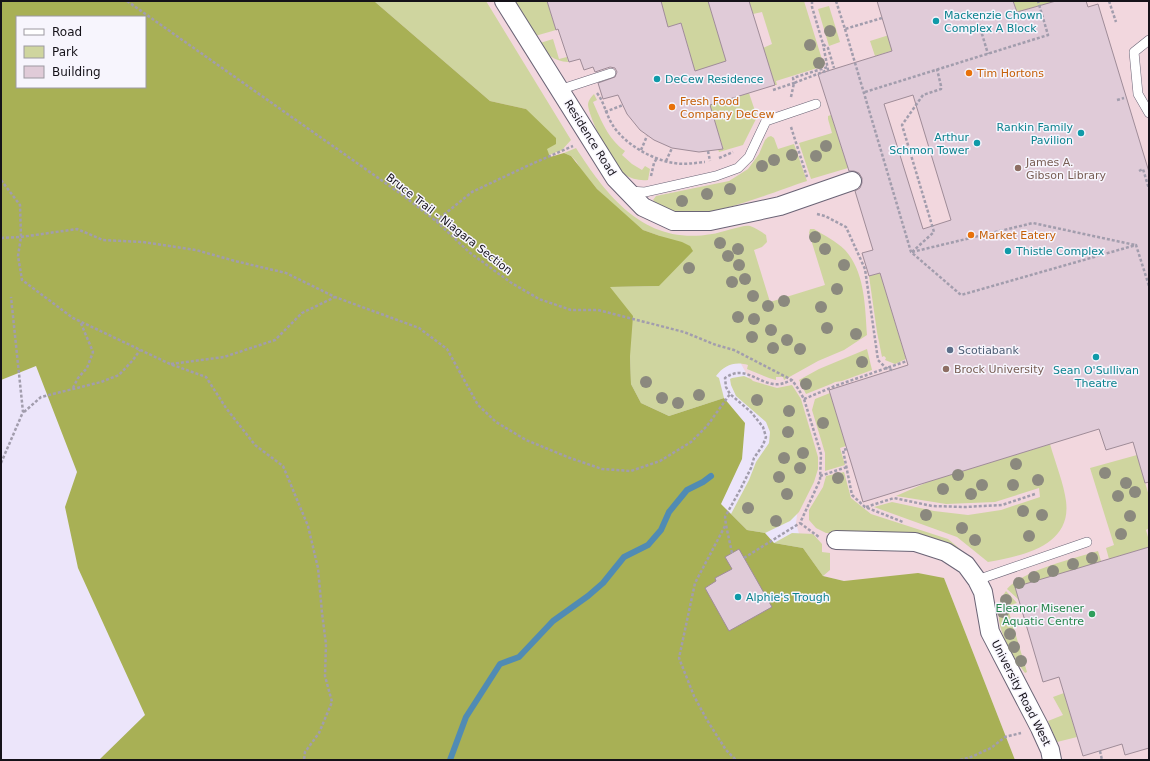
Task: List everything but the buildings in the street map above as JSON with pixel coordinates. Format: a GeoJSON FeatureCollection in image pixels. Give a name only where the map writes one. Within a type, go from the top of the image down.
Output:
{"type":"FeatureCollection","features":[{"type":"Feature","properties":{"kind":"street","name":"Residence Road"},"geometry":{"type":"LineString","coordinates":[[504,1],[614,178],[643,207],[673,221],[710,221],[780,206],[852,181]]}},
{"type":"Feature","properties":{"kind":"street","name":"University Road West"},"geometry":{"type":"LineString","coordinates":[[836,540],[915,542],[946,552],[966,565],[977,580],[983,592],[990,632],[1040,728],[1050,750],[1052,760]]}},
{"type":"Feature","properties":{"kind":"lane"},"geometry":{"type":"LineString","coordinates":[[1149,40],[1134,52],[1138,94],[1149,113]]}},
{"type":"Feature","properties":{"kind":"lane"},"geometry":{"type":"LineString","coordinates":[[559,90],[611,73]]}},
{"type":"Feature","properties":{"kind":"lane"},"geometry":{"type":"LineString","coordinates":[[628,191],[645,192],[716,176],[738,168],[749,157],[766,120],[816,104]]}},
{"type":"Feature","properties":{"kind":"lane"},"geometry":{"type":"LineString","coordinates":[[977,580],[1087,542]]}},
{"type":"Feature","properties":{"kind":"path","name":"Bruce Trail - Niagara Section"},"geometry":{"type":"LineString","coordinates":[[127,1],[401,194],[436,221],[469,252],[510,282],[539,299],[571,310],[598,310],[684,332],[716,345],[734,350],[792,380]]}},
{"type":"Feature","properties":{"kind":"path"},"geometry":{"type":"LineString","coordinates":[[812,1],[812,7],[823,44],[828,69]]}},
{"type":"Feature","properties":{"kind":"path"},"geometry":{"type":"LineString","coordinates":[[836,1],[865,92],[911,252],[961,295],[1136,245]]}},
{"type":"Feature","properties":{"kind":"path"},"geometry":{"type":"LineString","coordinates":[[865,92],[1048,35],[1038,1]]}},
{"type":"Feature","properties":{"kind":"path"},"geometry":{"type":"LineString","coordinates":[[1109,1],[1116,22]]}},
{"type":"Feature","properties":{"kind":"path"},"geometry":{"type":"LineString","coordinates":[[845,29],[882,18]]}},
{"type":"Feature","properties":{"kind":"path"},"geometry":{"type":"LineString","coordinates":[[979,24],[988,54]]}},
{"type":"Feature","properties":{"kind":"path"},"geometry":{"type":"LineString","coordinates":[[823,44],[828,48],[834,68]]}},
{"type":"Feature","properties":{"kind":"path"},"geometry":{"type":"LineString","coordinates":[[827,63],[832,61]]}},
{"type":"Feature","properties":{"kind":"path"},"geometry":{"type":"LineString","coordinates":[[819,73],[828,69]]}},
{"type":"Feature","properties":{"kind":"path"},"geometry":{"type":"LineString","coordinates":[[773,90],[794,83],[793,78],[828,69]]}},
{"type":"Feature","properties":{"kind":"path"},"geometry":{"type":"LineString","coordinates":[[911,252],[934,232],[902,125],[923,94],[941,88],[937,70]]}},
{"type":"Feature","properties":{"kind":"path"},"geometry":{"type":"LineString","coordinates":[[595,92],[601,100],[612,125],[622,137],[641,150],[658,158],[673,163],[688,164],[710,162],[729,152],[735,152]]}},
{"type":"Feature","properties":{"kind":"path"},"geometry":{"type":"LineString","coordinates":[[605,112],[623,105]]}},
{"type":"Feature","properties":{"kind":"path"},"geometry":{"type":"LineString","coordinates":[[641,150],[647,136]]}},
{"type":"Feature","properties":{"kind":"path"},"geometry":{"type":"LineString","coordinates":[[436,221],[472,192],[590,138]]}},
{"type":"Feature","properties":{"kind":"path"},"geometry":{"type":"LineString","coordinates":[[797,144],[808,181]]}},
{"type":"Feature","properties":{"kind":"path"},"geometry":{"type":"LineString","coordinates":[[666,161],[672,148]]}},
{"type":"Feature","properties":{"kind":"path"},"geometry":{"type":"LineString","coordinates":[[708,151],[710,162]]}},
{"type":"Feature","properties":{"kind":"path"},"geometry":{"type":"LineString","coordinates":[[651,179],[654,163],[658,158]]}},
{"type":"Feature","properties":{"kind":"path"},"geometry":{"type":"LineString","coordinates":[[1138,171],[1143,170],[1149,189]]}},
{"type":"Feature","properties":{"kind":"path"},"geometry":{"type":"LineString","coordinates":[[1,180],[20,205],[21,237],[18,256],[22,280],[73,318],[170,364],[206,377],[226,408],[255,445],[283,466],[308,526],[318,568],[326,644],[325,676],[332,702],[319,733],[304,752],[304,760]]}},
{"type":"Feature","properties":{"kind":"path"},"geometry":{"type":"LineString","coordinates":[[800,200],[807,211],[825,216],[846,227],[865,268],[878,360],[886,368],[892,370]]}},
{"type":"Feature","properties":{"kind":"path"},"geometry":{"type":"LineString","coordinates":[[911,252],[1033,223],[1136,245]]}},
{"type":"Feature","properties":{"kind":"path"},"geometry":{"type":"LineString","coordinates":[[1,238],[21,237],[77,229],[103,240],[143,242],[196,250],[286,273],[335,297],[419,328],[447,349],[478,405],[496,422],[526,440],[602,469],[631,471],[660,461],[691,442],[707,426],[730,394]]}},
{"type":"Feature","properties":{"kind":"path"},"geometry":{"type":"LineString","coordinates":[[1136,245],[1149,286]]}},
{"type":"Feature","properties":{"kind":"path"},"geometry":{"type":"LineString","coordinates":[[11,297],[24,412]]}},
{"type":"Feature","properties":{"kind":"path"},"geometry":{"type":"LineString","coordinates":[[170,364],[224,357],[275,340],[302,313],[335,297]]}},
{"type":"Feature","properties":{"kind":"path"},"geometry":{"type":"LineString","coordinates":[[72,388],[87,368],[93,352],[80,321]]}},
{"type":"Feature","properties":{"kind":"path"},"geometry":{"type":"LineString","coordinates":[[1,463],[24,412],[41,397],[72,388],[101,382],[119,375],[140,350]]}},
{"type":"Feature","properties":{"kind":"path"},"geometry":{"type":"LineString","coordinates":[[804,399],[835,386],[907,361]]}},
{"type":"Feature","properties":{"kind":"path"},"geometry":{"type":"LineString","coordinates":[[732,553],[725,517],[766,437],[763,427],[751,412],[730,394],[726,387],[725,378],[732,373],[741,373],[772,384],[782,384],[792,380],[804,399],[821,454],[820,480],[800,523],[744,558]]}},
{"type":"Feature","properties":{"kind":"path"},"geometry":{"type":"LineString","coordinates":[[847,449],[843,450],[852,495],[866,507],[904,522]]}},
{"type":"Feature","properties":{"kind":"path"},"geometry":{"type":"LineString","coordinates":[[820,476],[847,467]]}},
{"type":"Feature","properties":{"kind":"path"},"geometry":{"type":"LineString","coordinates":[[866,507],[894,498],[932,506],[965,507],[1002,505],[1035,494]]}},
{"type":"Feature","properties":{"kind":"path"},"geometry":{"type":"LineString","coordinates":[[800,523],[823,540],[836,540]]}},
{"type":"Feature","properties":{"kind":"path"},"geometry":{"type":"LineString","coordinates":[[726,526],[695,583],[679,658],[694,696],[707,720],[726,750],[736,760]]}},
{"type":"Feature","properties":{"kind":"path"},"geometry":{"type":"LineString","coordinates":[[960,760],[991,748],[1005,737],[1026,732]]}},
{"type":"Feature","properties":{"kind":"path"},"geometry":{"type":"LineString","coordinates":[[1100,751],[1102,760]]}},
{"type":"Feature","properties":{"kind":"shaded area","name":"Brock University"},"geometry":{"type":"Polygon","coordinates":[[[374,1],[1149,1],[1149,760],[1015,760],[944,578],[844,581],[823,576],[803,548],[796,523],[803,469],[754,388],[723,330],[490,101],[374,1]]]}},
{"type":"Feature","properties":{"kind":"green space"},"geometry":{"type":"Polygon","coordinates":[[[1,1],[374,1],[490,101],[526,109],[556,138],[556,144],[547,149],[550,157],[564,153],[571,156],[597,189],[643,230],[682,242],[690,246],[693,251],[659,286],[610,287],[633,316],[630,356],[631,384],[641,403],[669,416],[724,398],[745,423],[742,459],[721,504],[747,530],[765,533],[774,543],[803,548],[823,576],[844,581],[918,573],[944,578],[1015,760],[99,760],[145,715],[78,568],[65,507],[77,472],[36,366],[1,380],[1,1]]]}},
{"type":"Feature","properties":{"kind":"green space"},"geometry":{"type":"Polygon","coordinates":[[[374,1],[486,1],[571,140],[562,150],[549,155],[526,109],[490,101],[374,1]]]}},
{"type":"Feature","properties":{"kind":"green space"},"geometry":{"type":"Polygon","coordinates":[[[514,1],[547,1],[556,30],[535,36],[514,1]]]}},
{"type":"Feature","properties":{"kind":"green space"},"geometry":{"type":"Polygon","coordinates":[[[661,1],[708,1],[737,97],[749,93],[757,117],[743,145],[719,152],[718,149],[723,148],[699,70],[683,74],[690,53],[681,23],[668,27],[661,1]]]}},
{"type":"Feature","properties":{"kind":"green space"},"geometry":{"type":"Polygon","coordinates":[[[749,1],[804,1],[824,66],[776,81],[777,85],[775,85],[763,48],[772,44],[762,12],[753,14],[749,1]]]}},
{"type":"Feature","properties":{"kind":"green space"},"geometry":{"type":"Polygon","coordinates":[[[1013,1],[1056,1],[1017,12],[1013,1]]]}},
{"type":"Feature","properties":{"kind":"green space"},"geometry":{"type":"Polygon","coordinates":[[[829,6],[840,42],[829,46],[818,9],[829,6]]]}},
{"type":"Feature","properties":{"kind":"green space"},"geometry":{"type":"Polygon","coordinates":[[[924,24],[929,39],[875,56],[870,41],[924,24]]]}},
{"type":"Feature","properties":{"kind":"green space"},"geometry":{"type":"Polygon","coordinates":[[[553,39],[559,59],[567,57],[568,62],[551,57],[540,43],[553,39]]]}},
{"type":"Feature","properties":{"kind":"green space"},"geometry":{"type":"Polygon","coordinates":[[[594,94],[597,100],[593,102],[599,116],[614,141],[625,151],[622,155],[642,170],[645,166],[650,169],[648,180],[636,179],[624,174],[619,170],[608,153],[589,111],[588,105],[594,94]]]}},
{"type":"Feature","properties":{"kind":"green space"},"geometry":{"type":"Polygon","coordinates":[[[831,115],[848,168],[811,179],[799,143],[832,133],[828,119],[828,116],[831,115]]]}},
{"type":"Feature","properties":{"kind":"green space"},"geometry":{"type":"Polygon","coordinates":[[[771,136],[774,138],[778,149],[794,144],[807,181],[727,208],[695,213],[677,212],[658,204],[653,200],[656,196],[729,181],[748,169],[759,154],[765,140],[771,136]]]}},
{"type":"Feature","properties":{"kind":"green space"},"geometry":{"type":"Polygon","coordinates":[[[576,148],[601,184],[631,214],[648,225],[667,233],[689,236],[712,234],[747,226],[761,231],[766,235],[767,242],[762,247],[754,250],[770,302],[825,285],[809,233],[810,229],[814,229],[834,241],[845,250],[857,268],[863,290],[867,335],[844,350],[818,361],[784,380],[783,377],[776,377],[776,380],[747,369],[748,365],[739,363],[730,365],[719,372],[716,376],[719,378],[724,398],[669,416],[641,403],[631,384],[630,356],[609,287],[659,286],[660,236],[643,230],[597,189],[576,161],[571,156],[564,153],[576,148]]]}},
{"type":"Feature","properties":{"kind":"green space"},"geometry":{"type":"Polygon","coordinates":[[[880,273],[906,359],[895,364],[885,360],[886,358],[884,356],[882,357],[877,332],[869,276],[880,273]]]}},
{"type":"Feature","properties":{"kind":"green space"},"geometry":{"type":"Polygon","coordinates":[[[867,349],[872,370],[842,381],[835,382],[806,394],[799,380],[819,369],[867,349]]]}},
{"type":"Feature","properties":{"kind":"green space"},"geometry":{"type":"Polygon","coordinates":[[[744,376],[753,381],[777,388],[792,385],[801,399],[818,457],[818,469],[814,482],[799,512],[790,521],[765,533],[747,530],[731,514],[749,480],[756,462],[769,443],[770,432],[766,422],[736,396],[731,385],[730,379],[744,376]]]}},
{"type":"Feature","properties":{"kind":"green space"},"geometry":{"type":"Polygon","coordinates":[[[830,393],[846,446],[840,448],[845,465],[825,471],[825,453],[812,410],[815,399],[830,393]]]}},
{"type":"Feature","properties":{"kind":"green space"},"geometry":{"type":"Polygon","coordinates":[[[1050,444],[1065,494],[1066,516],[1061,529],[1053,538],[1042,546],[1029,552],[988,562],[957,537],[874,507],[892,502],[934,511],[968,515],[1001,510],[1040,497],[1039,488],[995,502],[946,504],[896,496],[930,481],[1050,444]]]}},
{"type":"Feature","properties":{"kind":"green space"},"geometry":{"type":"Polygon","coordinates":[[[1137,455],[1149,496],[1149,528],[1146,530],[1149,537],[1149,547],[1109,559],[1106,548],[1114,545],[1090,468],[1137,455]]]}},
{"type":"Feature","properties":{"kind":"green space"},"geometry":{"type":"Polygon","coordinates":[[[844,472],[851,498],[871,514],[948,539],[967,555],[936,539],[921,535],[826,533],[816,528],[809,520],[809,510],[823,487],[826,476],[844,472]]]}},
{"type":"Feature","properties":{"kind":"green space"},"geometry":{"type":"Polygon","coordinates":[[[792,533],[813,534],[822,544],[822,552],[830,553],[830,570],[823,576],[803,548],[774,543],[792,533]]]}},
{"type":"Feature","properties":{"kind":"green space"},"geometry":{"type":"Polygon","coordinates":[[[1098,551],[1101,561],[1019,600],[1007,589],[1025,576],[1050,566],[1098,551]]]}},
{"type":"Feature","properties":{"kind":"green space"},"geometry":{"type":"Polygon","coordinates":[[[1006,591],[1017,603],[1007,606],[1027,672],[1025,673],[1007,644],[999,623],[1001,601],[1006,591]]]}},
{"type":"Feature","properties":{"kind":"green space"},"geometry":{"type":"Polygon","coordinates":[[[1064,693],[1077,737],[1057,742],[1048,721],[1063,715],[1053,697],[1064,693]]]}},
{"type":"Feature","properties":{"kind":"waterway"},"geometry":{"type":"LineString","coordinates":[[450,760],[466,717],[500,664],[519,657],[553,621],[588,596],[603,583],[624,557],[648,545],[661,530],[669,512],[687,490],[711,476]]}},
{"type":"Feature","properties":{"kind":"place","name":"Mackenzie Chown Complex A Block"},"geometry":{"type":"Point","coordinates":[936,21]}},
{"type":"Feature","properties":{"kind":"place","name":"Tim Hortons"},"geometry":{"type":"Point","coordinates":[969,73]}},
{"type":"Feature","properties":{"kind":"place","name":"DeCew Residence"},"geometry":{"type":"Point","coordinates":[657,79]}},
{"type":"Feature","properties":{"kind":"place","name":"Fresh Food Company DeCew"},"geometry":{"type":"Point","coordinates":[672,107]}},
{"type":"Feature","properties":{"kind":"place","name":"Rankin Family Pavilion"},"geometry":{"type":"Point","coordinates":[1081,133]}},
{"type":"Feature","properties":{"kind":"place","name":"Arthur Schmon Tower"},"geometry":{"type":"Point","coordinates":[977,143]}},
{"type":"Feature","properties":{"kind":"place","name":"James A. Gibson Library"},"geometry":{"type":"Point","coordinates":[1018,168]}},
{"type":"Feature","properties":{"kind":"place","name":"Market Eatery"},"geometry":{"type":"Point","coordinates":[971,235]}},
{"type":"Feature","properties":{"kind":"place","name":"Thistle Complex"},"geometry":{"type":"Point","coordinates":[1008,251]}},
{"type":"Feature","properties":{"kind":"place","name":"Scotiabank"},"geometry":{"type":"Point","coordinates":[950,350]}},
{"type":"Feature","properties":{"kind":"place","name":"Sean O'Sullivan Theatre"},"geometry":{"type":"Point","coordinates":[1096,357]}},
{"type":"Feature","properties":{"kind":"place","name":"Brock University"},"geometry":{"type":"Point","coordinates":[946,369]}},
{"type":"Feature","properties":{"kind":"place","name":"Alphie's Trough"},"geometry":{"type":"Point","coordinates":[738,597]}},
{"type":"Feature","properties":{"kind":"place","name":"Eleanor Misener Aquatic Centre"},"geometry":{"type":"Point","coordinates":[1092,614]}}]}
